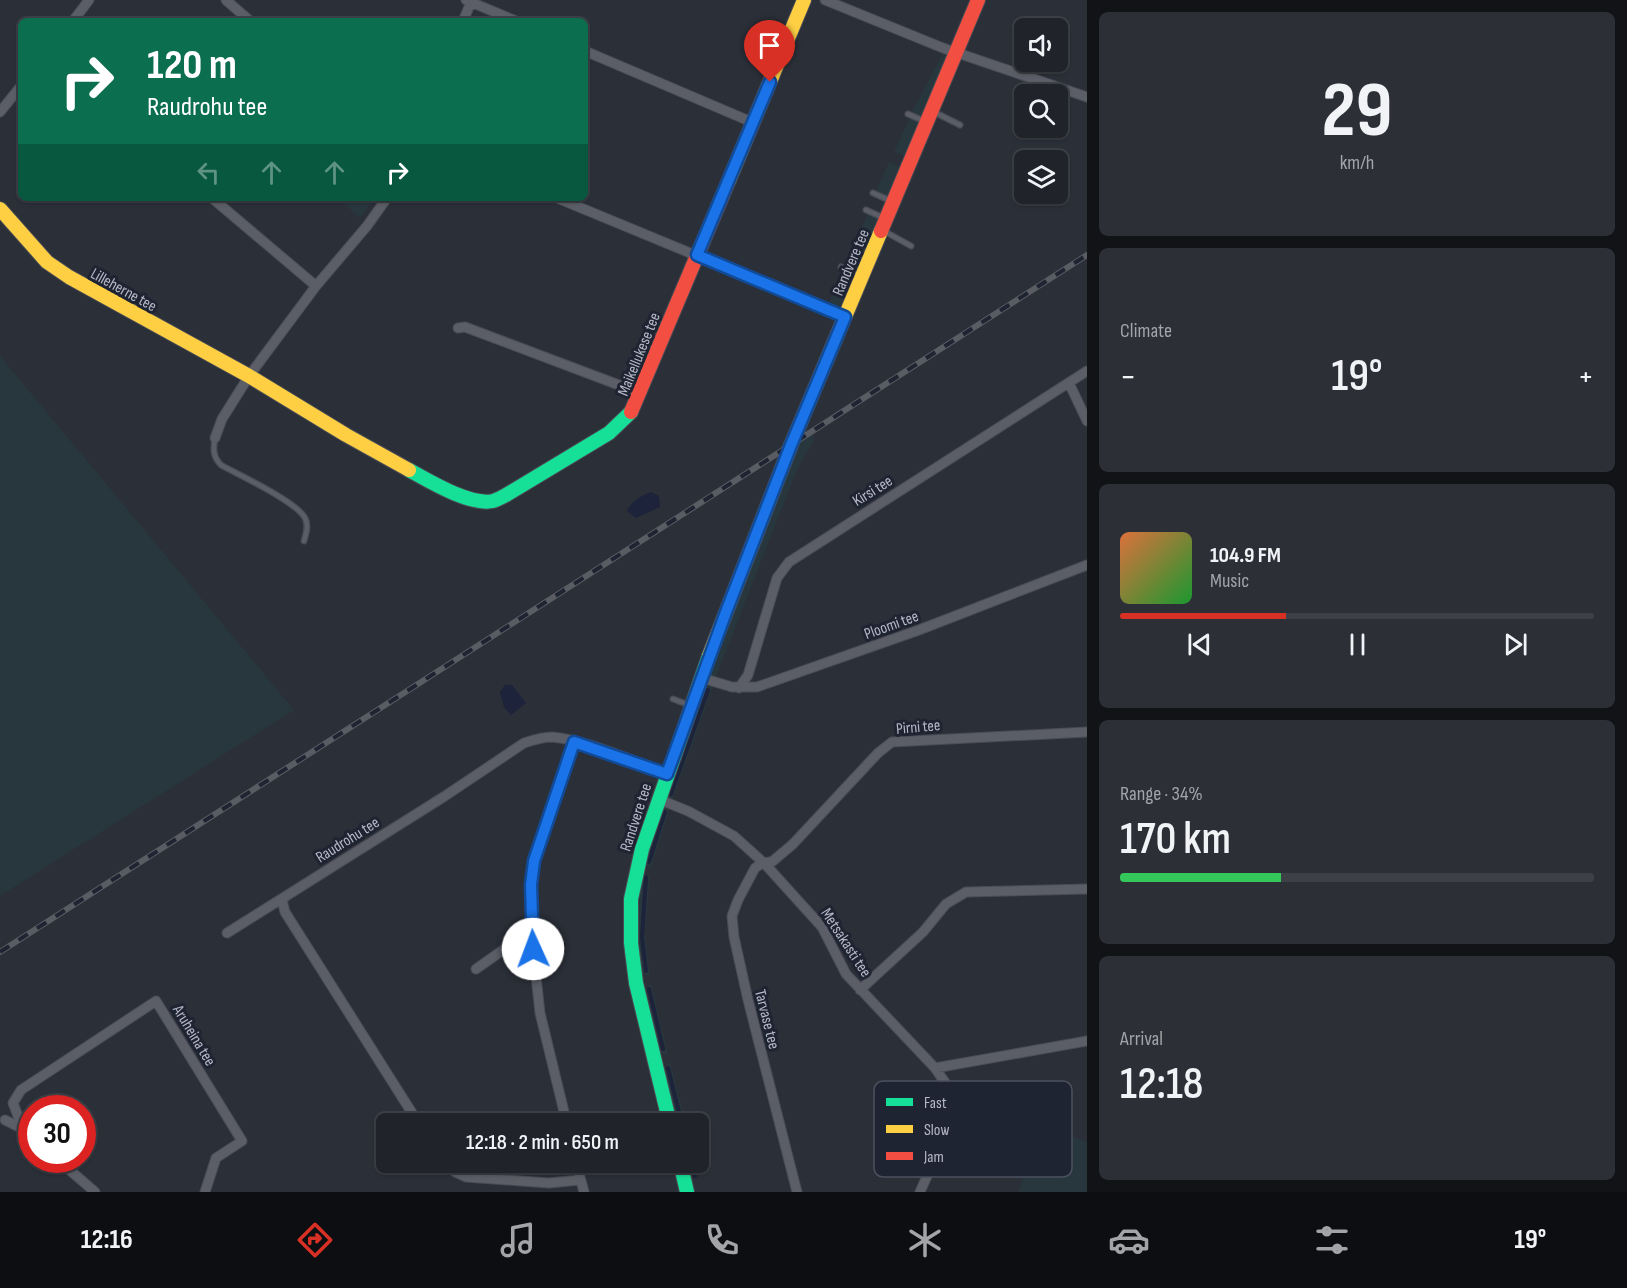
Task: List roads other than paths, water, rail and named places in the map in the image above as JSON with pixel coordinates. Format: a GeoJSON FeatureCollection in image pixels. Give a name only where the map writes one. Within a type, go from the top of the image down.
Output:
{"type":"FeatureCollection","features":[{"type":"Feature","properties":{"kind":"street"},"geometry":{"type":"LineString","coordinates":[[75,18],[89,0]]}},
{"type":"Feature","properties":{"kind":"street"},"geometry":{"type":"LineString","coordinates":[[226,0],[247,18]]}},
{"type":"Feature","properties":{"kind":"street","name":"Maikellukese tee"},"geometry":{"type":"LineString","coordinates":[[249,376],[346,435],[452,493],[481,501],[492,501],[506,495],[609,433],[633,410],[804,0]]}},
{"type":"Feature","properties":{"kind":"street"},"geometry":{"type":"LineString","coordinates":[[825,0],[956,52],[1087,98]]}},
{"type":"Feature","properties":{"kind":"street","name":"Randvere tee"},"geometry":{"type":"LineString","coordinates":[[667,1113],[636,983],[631,943],[631,899],[642,849],[691,706],[777,480],[978,0]]}},
{"type":"Feature","properties":{"kind":"street"},"geometry":{"type":"LineString","coordinates":[[464,18],[469,1],[509,18]]}},
{"type":"Feature","properties":{"kind":"street"},"geometry":{"type":"LineString","coordinates":[[588,52],[754,123]]}},
{"type":"Feature","properties":{"kind":"street"},"geometry":{"type":"LineString","coordinates":[[0,111],[18,90]]}},
{"type":"Feature","properties":{"kind":"street"},"geometry":{"type":"LineString","coordinates":[[216,201],[316,286]]}},
{"type":"Feature","properties":{"kind":"street"},"geometry":{"type":"LineString","coordinates":[[215,438],[222,419],[249,376],[316,286],[367,226],[385,201]]}},
{"type":"Feature","properties":{"kind":"street"},"geometry":{"type":"LineString","coordinates":[[564,201],[845,317]]}},
{"type":"Feature","properties":{"kind":"street","name":"Lilleherne tee"},"geometry":{"type":"LineString","coordinates":[[0,209],[47,262],[69,278],[249,376]]}},
{"type":"Feature","properties":{"kind":"street"},"geometry":{"type":"LineString","coordinates":[[458,328],[465,327],[640,393]]}},
{"type":"Feature","properties":{"kind":"street","name":"Kirsi tee"},"geometry":{"type":"LineString","coordinates":[[739,688],[748,675],[777,578],[789,562],[1087,371]]}},
{"type":"Feature","properties":{"kind":"street"},"geometry":{"type":"LineString","coordinates":[[1068,382],[1087,422]]}},
{"type":"Feature","properties":{"kind":"street","name":"Ploomi tee"},"geometry":{"type":"LineString","coordinates":[[702,678],[739,688],[757,687],[908,634],[1087,565]]}},
{"type":"Feature","properties":{"kind":"street","name":"Pirni tee"},"geometry":{"type":"LineString","coordinates":[[765,864],[773,861],[793,844],[878,753],[892,742],[1087,732]]}},
{"type":"Feature","properties":{"kind":"street","name":"Raudrohu tee"},"geometry":{"type":"LineString","coordinates":[[227,933],[445,796],[524,743],[552,737],[574,742],[667,774]]}},
{"type":"Feature","properties":{"kind":"street"},"geometry":{"type":"LineString","coordinates":[[564,1113],[540,1013],[533,944],[531,885],[534,861],[574,742]]}},
{"type":"Feature","properties":{"kind":"street","name":"Metsakasti tee"},"geometry":{"type":"LineString","coordinates":[[658,800],[688,811],[734,836],[765,864],[822,927],[846,974],[935,1068],[944,1081]]}},
{"type":"Feature","properties":{"kind":"street","name":"Tarvase tee"},"geometry":{"type":"LineString","coordinates":[[765,864],[755,867],[738,900],[732,916],[734,938],[797,1192]]}},
{"type":"Feature","properties":{"kind":"street"},"geometry":{"type":"LineString","coordinates":[[860,990],[924,932],[946,904],[966,892],[1087,889]]}},
{"type":"Feature","properties":{"kind":"street"},"geometry":{"type":"LineString","coordinates":[[286,896],[282,904],[285,912],[412,1113]]}},
{"type":"Feature","properties":{"kind":"street"},"geometry":{"type":"LineString","coordinates":[[476,969],[503,950],[533,944]]}},
{"type":"Feature","properties":{"kind":"street","name":"Aruheina tee"},"geometry":{"type":"LineString","coordinates":[[18,1116],[13,1103],[21,1090],[156,1001],[242,1141],[216,1158],[205,1192]]}},
{"type":"Feature","properties":{"kind":"street"},"geometry":{"type":"LineString","coordinates":[[935,1068],[1087,1041]]}},
{"type":"Feature","properties":{"kind":"street"},"geometry":{"type":"LineString","coordinates":[[5,1120],[18,1126]]}},
{"type":"Feature","properties":{"kind":"street"},"geometry":{"type":"LineString","coordinates":[[73,1173],[95,1192]]}},
{"type":"Feature","properties":{"kind":"street"},"geometry":{"type":"LineString","coordinates":[[458,1173],[466,1176],[549,1183],[580,1179]]}},
{"type":"Feature","properties":{"kind":"street"},"geometry":{"type":"LineString","coordinates":[[579,1173],[584,1192]]}},
{"type":"Feature","properties":{"kind":"street"},"geometry":{"type":"LineString","coordinates":[[683,1173],[687,1192]]}},
{"type":"Feature","properties":{"kind":"street","name":"Metsakasti tee"},"geometry":{"type":"LineString","coordinates":[[920,1192],[927,1177]]}},
{"type":"Feature","properties":{"kind":"lane"},"geometry":{"type":"LineString","coordinates":[[908,114],[929,116],[960,126]]}},
{"type":"Feature","properties":{"kind":"lane"},"geometry":{"type":"LineString","coordinates":[[873,194],[893,203]]}},
{"type":"Feature","properties":{"kind":"lane"},"geometry":{"type":"LineString","coordinates":[[866,210],[911,246]]}},
{"type":"Feature","properties":{"kind":"lane"},"geometry":{"type":"LineString","coordinates":[[841,267],[862,277]]}},
{"type":"Feature","properties":{"kind":"lane"},"geometry":{"type":"LineString","coordinates":[[215,438],[213,449],[221,465],[277,496],[306,518],[308,526],[304,541]]}},
{"type":"Feature","properties":{"kind":"lane"},"geometry":{"type":"LineString","coordinates":[[673,699],[691,706]]}},
{"type":"Feature","properties":{"kind":"water"},"geometry":{"type":"Polygon","coordinates":[[[651,492],[659,496],[660,507],[636,518],[627,511],[637,499],[651,492]]]}},
{"type":"Feature","properties":{"kind":"water"},"geometry":{"type":"Polygon","coordinates":[[[505,685],[512,685],[526,703],[511,715],[504,707],[500,692],[505,685]]]}},
{"type":"Feature","properties":{"kind":"waterway"},"geometry":{"type":"LineString","coordinates":[[671,794],[708,690]]}},
{"type":"Feature","properties":{"kind":"waterway"},"geometry":{"type":"LineString","coordinates":[[649,862],[665,812]]}},
{"type":"Feature","properties":{"kind":"waterway"},"geometry":{"type":"LineString","coordinates":[[646,877],[642,937],[646,971]]}},
{"type":"Feature","properties":{"kind":"waterway"},"geometry":{"type":"LineString","coordinates":[[649,989],[663,1049]]}},
{"type":"Feature","properties":{"kind":"waterway"},"geometry":{"type":"LineString","coordinates":[[668,1068],[679,1113]]}},
{"type":"Feature","properties":{"kind":"railway"},"geometry":{"type":"LineString","coordinates":[[0,952],[1087,255]]}}]}
